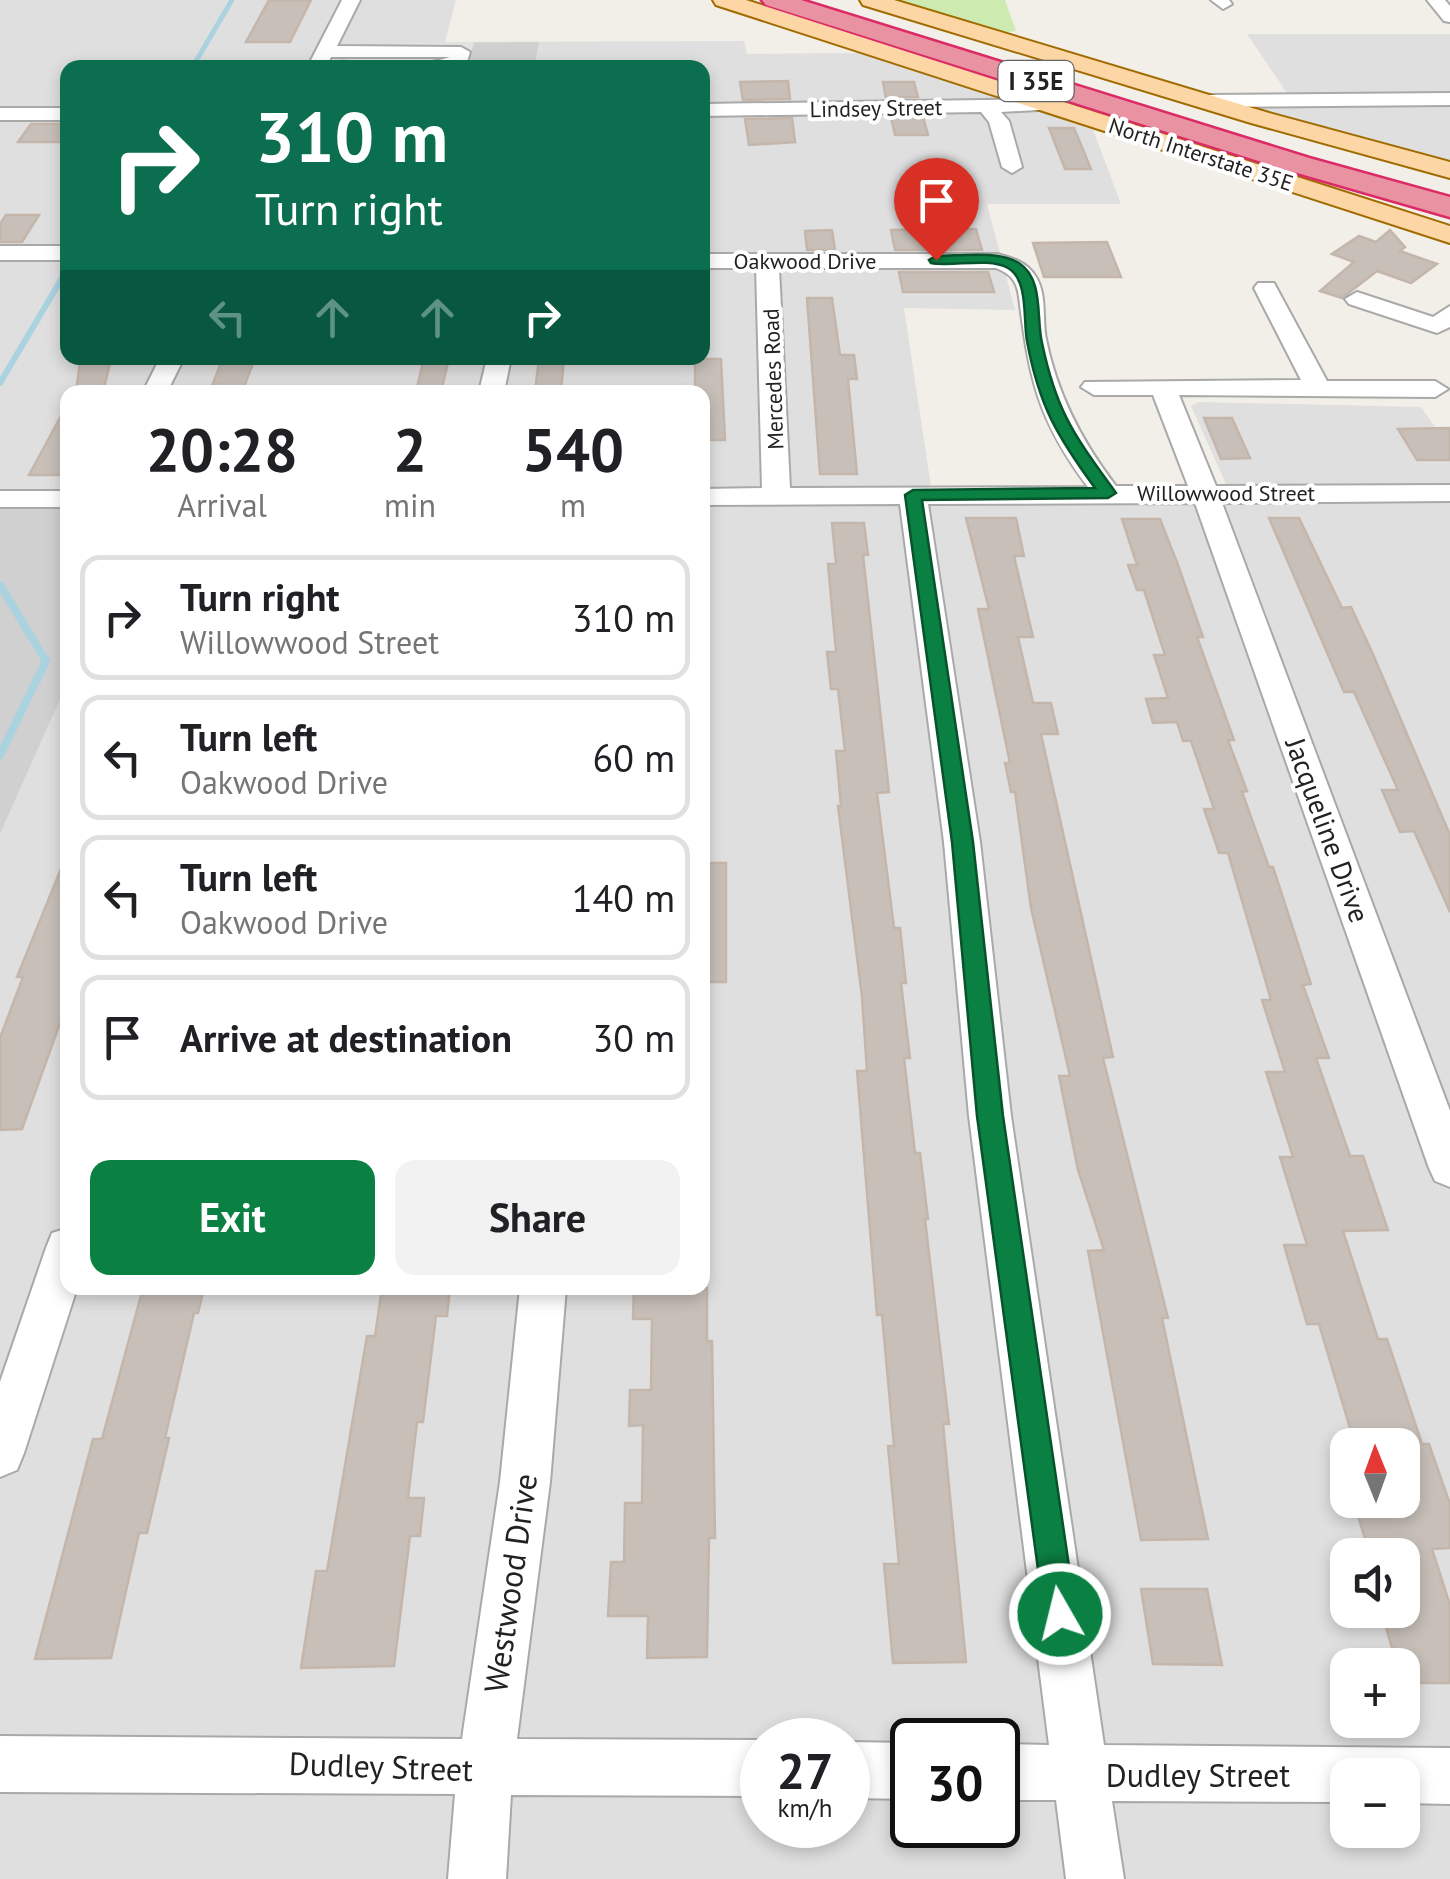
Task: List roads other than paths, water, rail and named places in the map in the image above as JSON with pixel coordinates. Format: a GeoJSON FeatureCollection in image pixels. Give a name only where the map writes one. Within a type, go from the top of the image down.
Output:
{"type":"FeatureCollection","features":[{"type":"Feature","properties":{"kind":"highway","name":"I 35E"},"geometry":{"type":"LineString","coordinates":[[775,0],[1298,164],[1450,207]]}},
{"type":"Feature","properties":{"kind":"highway","name":"I 35E"},"geometry":{"type":"LineString","coordinates":[[815,0],[1450,190]]}},
{"type":"Feature","properties":{"kind":"highway"},"geometry":{"type":"LineString","coordinates":[[958,43],[992,48],[1260,118]]}},
{"type":"Feature","properties":{"kind":"highway"},"geometry":{"type":"LineString","coordinates":[[1298,164],[1450,224]]}},
{"type":"Feature","properties":{"kind":"main road","name":"North Interstate 35E"},"geometry":{"type":"LineString","coordinates":[[724,0],[1450,235]]}},
{"type":"Feature","properties":{"kind":"main road","name":"North Interstate 35E"},"geometry":{"type":"LineString","coordinates":[[871,0],[1260,118],[1450,170]]}},
{"type":"Feature","properties":{"kind":"street"},"geometry":{"type":"LineString","coordinates":[[350,0],[320,59],[461,52],[459,60]]}},
{"type":"Feature","properties":{"kind":"street"},"geometry":{"type":"LineString","coordinates":[[1436,0],[1450,17]]}},
{"type":"Feature","properties":{"kind":"street"},"geometry":{"type":"LineString","coordinates":[[1205,101],[1450,99]]}},
{"type":"Feature","properties":{"kind":"street","name":"Lindsey Street"},"geometry":{"type":"LineString","coordinates":[[710,110],[1049,105]]}},
{"type":"Feature","properties":{"kind":"street"},"geometry":{"type":"LineString","coordinates":[[986,106],[999,121],[1012,167]]}},
{"type":"Feature","properties":{"kind":"street"},"geometry":{"type":"LineString","coordinates":[[0,114],[60,114]]}},
{"type":"Feature","properties":{"kind":"street"},"geometry":{"type":"LineString","coordinates":[[0,253],[60,253]]}},
{"type":"Feature","properties":{"kind":"street","name":"Oakwood Drive"},"geometry":{"type":"LineString","coordinates":[[710,261],[997,260],[1012,264],[1028,283],[1034,339],[1051,408],[1068,440],[1108,493]]}},
{"type":"Feature","properties":{"kind":"street","name":"Mercedes Road"},"geometry":{"type":"LineString","coordinates":[[767,261],[773,334],[776,496]]}},
{"type":"Feature","properties":{"kind":"street"},"geometry":{"type":"LineString","coordinates":[[1266,288],[1318,388]]}},
{"type":"Feature","properties":{"kind":"street"},"geometry":{"type":"LineString","coordinates":[[1357,300],[1438,326],[1450,313]]}},
{"type":"Feature","properties":{"kind":"street"},"geometry":{"type":"LineString","coordinates":[[1094,387],[1435,389]]}},
{"type":"Feature","properties":{"kind":"street","name":"Jacqueline Drive"},"geometry":{"type":"LineString","coordinates":[[1163,387],[1206,493],[1450,1168]]}},
{"type":"Feature","properties":{"kind":"street","name":"Willowwood Street"},"geometry":{"type":"LineString","coordinates":[[710,497],[1450,493]]}},
{"type":"Feature","properties":{"kind":"street"},"geometry":{"type":"LineString","coordinates":[[913,495],[962,842],[990,1116],[1095,1879]]}},
{"type":"Feature","properties":{"kind":"street"},"geometry":{"type":"LineString","coordinates":[[0,499],[60,499]]}},
{"type":"Feature","properties":{"kind":"street"},"geometry":{"type":"LineString","coordinates":[[0,1453],[60,1272]]}},
{"type":"Feature","properties":{"kind":"street","name":"Westwood Drive"},"geometry":{"type":"LineString","coordinates":[[477,1879],[486,1769],[524,1482],[543,1295]]}},
{"type":"Feature","properties":{"kind":"street","name":"Dudley Street"},"geometry":{"type":"LineString","coordinates":[[0,1764],[214,1762],[486,1769],[740,1768]]}},
{"type":"Feature","properties":{"kind":"street","name":"Dudley Street"},"geometry":{"type":"LineString","coordinates":[[1020,1773],[1330,1775]]}},
{"type":"Feature","properties":{"kind":"street","name":"Dudley Street"},"geometry":{"type":"LineString","coordinates":[[1420,1775],[1450,1776]]}},
{"type":"Feature","properties":{"kind":"waterway"},"geometry":{"type":"LineString","coordinates":[[197,60],[232,0]]}},
{"type":"Feature","properties":{"kind":"waterway"},"geometry":{"type":"LineString","coordinates":[[0,383],[60,282]]}},
{"type":"Feature","properties":{"kind":"waterway"},"geometry":{"type":"LineString","coordinates":[[0,585],[46,661],[0,755]]}}]}
